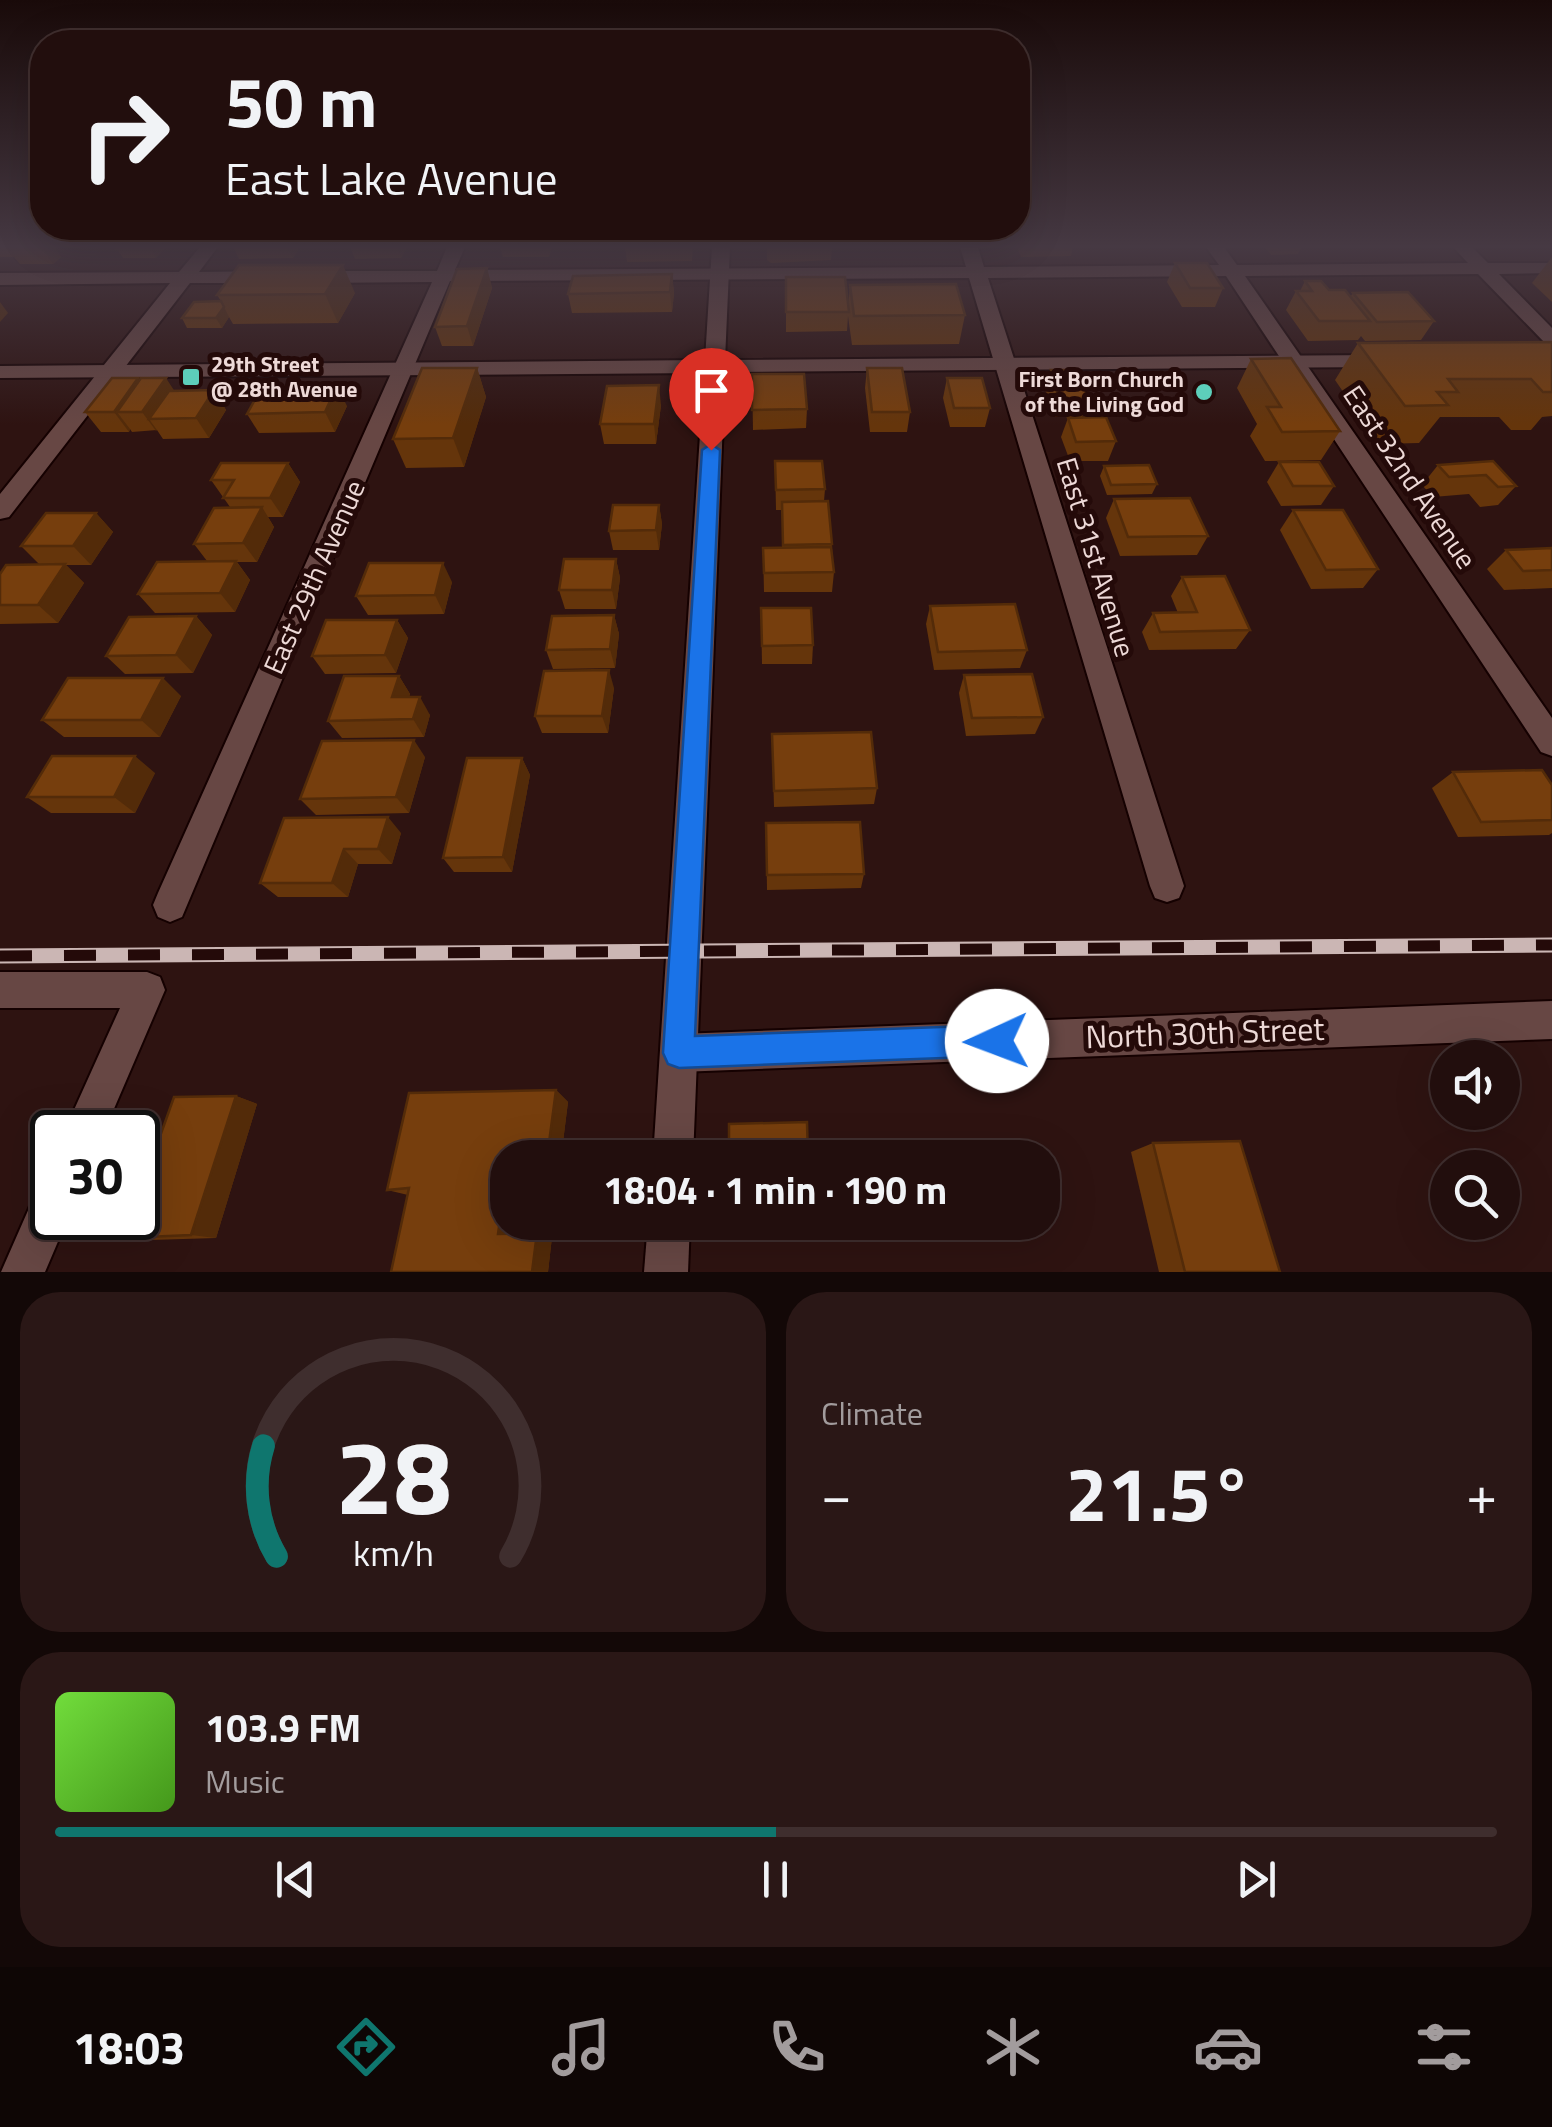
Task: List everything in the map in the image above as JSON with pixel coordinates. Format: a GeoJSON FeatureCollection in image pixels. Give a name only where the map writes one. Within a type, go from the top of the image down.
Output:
{"type":"FeatureCollection","features":[{"type":"Feature","properties":{"kind":"street"},"geometry":{"type":"LineString","coordinates":[[0,511],[162,306]]}},
{"type":"Feature","properties":{"kind":"street","name":"East 29th Avenue"},"geometry":{"type":"LineString","coordinates":[[170,906],[431,306]]}},
{"type":"Feature","properties":{"kind":"street"},"geometry":{"type":"LineString","coordinates":[[674,1140],[718,306]]}},
{"type":"Feature","properties":{"kind":"street","name":"East 31st Avenue"},"geometry":{"type":"LineString","coordinates":[[987,306],[1166,886]]}},
{"type":"Feature","properties":{"kind":"street","name":"East 32nd Avenue"},"geometry":{"type":"LineString","coordinates":[[1257,306],[1552,743]]}},
{"type":"Feature","properties":{"kind":"street"},"geometry":{"type":"LineString","coordinates":[[1520,306],[1552,339]]}},
{"type":"Feature","properties":{"kind":"street"},"geometry":{"type":"LineString","coordinates":[[0,372],[1415,361]]}},
{"type":"Feature","properties":{"kind":"street"},"geometry":{"type":"LineString","coordinates":[[0,990],[147,990],[94,1110]]}},
{"type":"Feature","properties":{"kind":"street","name":"North 30th Street"},"geometry":{"type":"LineString","coordinates":[[679,1053],[1552,1020]]}},
{"type":"Feature","properties":{"kind":"street"},"geometry":{"type":"LineString","coordinates":[[23,1272],[37,1240]]}},
{"type":"Feature","properties":{"kind":"street"},"geometry":{"type":"LineString","coordinates":[[666,1272],[668,1240]]}},
{"type":"Feature","properties":{"kind":"building"},"geometry":{"type":"Polygon","coordinates":[[[191,306],[224,307],[216,318],[182,318],[191,306]]]}},
{"type":"Feature","properties":{"kind":"building"},"geometry":{"type":"Polygon","coordinates":[[[443,306],[474,306],[467,326],[435,327],[443,306]]]}},
{"type":"Feature","properties":{"kind":"building"},"geometry":{"type":"Polygon","coordinates":[[[786,306],[848,306],[849,312],[786,312],[786,306]]]}},
{"type":"Feature","properties":{"kind":"building"},"geometry":{"type":"Polygon","coordinates":[[[853,306],[962,306],[965,315],[854,316],[853,306]]]}},
{"type":"Feature","properties":{"kind":"building"},"geometry":{"type":"Polygon","coordinates":[[[1308,306],[1358,306],[1370,321],[1319,321],[1308,306]]]}},
{"type":"Feature","properties":{"kind":"building"},"geometry":{"type":"Polygon","coordinates":[[[1364,306],[1421,306],[1434,321],[1377,322],[1364,306]]]}},
{"type":"Feature","properties":{"kind":"building"},"geometry":{"type":"Polygon","coordinates":[[[1552,342],[1552,392],[1543,392],[1531,379],[1448,379],[1458,392],[1437,392],[1448,405],[1405,406],[1358,343],[1552,342]]]}},
{"type":"Feature","properties":{"kind":"building"},"geometry":{"type":"Polygon","coordinates":[[[1291,358],[1340,431],[1282,432],[1267,407],[1281,407],[1251,359],[1291,358]]]}},
{"type":"Feature","properties":{"kind":"building"},"geometry":{"type":"Polygon","coordinates":[[[422,368],[477,368],[453,438],[393,439],[422,368]]]}},
{"type":"Feature","properties":{"kind":"building"},"geometry":{"type":"Polygon","coordinates":[[[867,368],[902,368],[910,412],[872,412],[867,368]]]}},
{"type":"Feature","properties":{"kind":"building"},"geometry":{"type":"Polygon","coordinates":[[[1051,370],[1078,370],[1089,398],[1061,398],[1051,370]]]}},
{"type":"Feature","properties":{"kind":"building"},"geometry":{"type":"Polygon","coordinates":[[[752,374],[804,374],[807,409],[752,410],[752,374]]]}},
{"type":"Feature","properties":{"kind":"building"},"geometry":{"type":"Polygon","coordinates":[[[112,378],[138,378],[114,412],[85,412],[112,378]]]}},
{"type":"Feature","properties":{"kind":"building"},"geometry":{"type":"Polygon","coordinates":[[[141,378],[166,378],[142,412],[117,412],[141,378]]]}},
{"type":"Feature","properties":{"kind":"building"},"geometry":{"type":"Polygon","coordinates":[[[947,378],[982,378],[990,408],[954,408],[947,378]]]}},
{"type":"Feature","properties":{"kind":"building"},"geometry":{"type":"Polygon","coordinates":[[[659,385],[654,424],[600,424],[607,386],[659,385]]]}},
{"type":"Feature","properties":{"kind":"building"},"geometry":{"type":"Polygon","coordinates":[[[337,386],[325,412],[247,414],[262,387],[337,386]]]}},
{"type":"Feature","properties":{"kind":"building"},"geometry":{"type":"Polygon","coordinates":[[[214,390],[196,418],[149,419],[169,391],[214,390]]]}},
{"type":"Feature","properties":{"kind":"building"},"geometry":{"type":"Polygon","coordinates":[[[1106,417],[1116,441],[1076,442],[1068,418],[1106,417]]]}},
{"type":"Feature","properties":{"kind":"building"},"geometry":{"type":"Polygon","coordinates":[[[775,461],[822,461],[825,489],[776,490],[775,461]]]}},
{"type":"Feature","properties":{"kind":"building"},"geometry":{"type":"Polygon","coordinates":[[[1493,461],[1516,486],[1498,487],[1486,475],[1449,477],[1438,465],[1493,461]]]}},
{"type":"Feature","properties":{"kind":"building"},"geometry":{"type":"Polygon","coordinates":[[[1279,462],[1319,462],[1334,486],[1293,486],[1279,462]]]}},
{"type":"Feature","properties":{"kind":"building"},"geometry":{"type":"Polygon","coordinates":[[[221,463],[288,463],[270,498],[223,498],[234,480],[211,480],[221,463]]]}},
{"type":"Feature","properties":{"kind":"building"},"geometry":{"type":"Polygon","coordinates":[[[1149,465],[1157,484],[1111,485],[1104,466],[1149,465]]]}},
{"type":"Feature","properties":{"kind":"building"},"geometry":{"type":"Polygon","coordinates":[[[1190,498],[1208,536],[1128,537],[1114,499],[1190,498]]]}},
{"type":"Feature","properties":{"kind":"building"},"geometry":{"type":"Polygon","coordinates":[[[828,501],[832,544],[783,545],[782,502],[828,501]]]}},
{"type":"Feature","properties":{"kind":"building"},"geometry":{"type":"Polygon","coordinates":[[[613,505],[659,505],[656,530],[609,531],[613,505]]]}},
{"type":"Feature","properties":{"kind":"building"},"geometry":{"type":"Polygon","coordinates":[[[262,507],[243,543],[194,544],[214,508],[262,507]]]}},
{"type":"Feature","properties":{"kind":"building"},"geometry":{"type":"Polygon","coordinates":[[[1293,510],[1343,510],[1378,569],[1326,570],[1293,510]]]}},
{"type":"Feature","properties":{"kind":"building"},"geometry":{"type":"Polygon","coordinates":[[[46,513],[96,513],[73,546],[21,546],[46,513]]]}},
{"type":"Feature","properties":{"kind":"building"},"geometry":{"type":"Polygon","coordinates":[[[831,547],[834,572],[764,573],[763,548],[831,547]]]}},
{"type":"Feature","properties":{"kind":"building"},"geometry":{"type":"Polygon","coordinates":[[[1552,548],[1552,570],[1523,571],[1506,550],[1552,548]]]}},
{"type":"Feature","properties":{"kind":"building"},"geometry":{"type":"Polygon","coordinates":[[[564,559],[616,559],[612,590],[559,590],[564,559]]]}},
{"type":"Feature","properties":{"kind":"building"},"geometry":{"type":"Polygon","coordinates":[[[236,561],[220,593],[138,594],[157,562],[236,561]]]}},
{"type":"Feature","properties":{"kind":"building"},"geometry":{"type":"Polygon","coordinates":[[[369,563],[443,563],[435,595],[356,596],[369,563]]]}},
{"type":"Feature","properties":{"kind":"building"},"geometry":{"type":"Polygon","coordinates":[[[65,564],[38,605],[0,605],[0,574],[6,565],[65,564]]]}},
{"type":"Feature","properties":{"kind":"building"},"geometry":{"type":"Polygon","coordinates":[[[1225,576],[1250,630],[1160,632],[1153,613],[1197,612],[1182,577],[1225,576]]]}},
{"type":"Feature","properties":{"kind":"building"},"geometry":{"type":"Polygon","coordinates":[[[1015,604],[1027,650],[938,652],[930,606],[1015,604]]]}},
{"type":"Feature","properties":{"kind":"building"},"geometry":{"type":"Polygon","coordinates":[[[761,608],[811,608],[813,645],[762,646],[761,608]]]}},
{"type":"Feature","properties":{"kind":"building"},"geometry":{"type":"Polygon","coordinates":[[[614,615],[610,649],[546,650],[552,616],[614,615]]]}},
{"type":"Feature","properties":{"kind":"building"},"geometry":{"type":"Polygon","coordinates":[[[196,616],[176,655],[106,656],[129,617],[196,616]]]}},
{"type":"Feature","properties":{"kind":"building"},"geometry":{"type":"Polygon","coordinates":[[[326,620],[397,620],[385,655],[312,656],[326,620]]]}},
{"type":"Feature","properties":{"kind":"building"},"geometry":{"type":"Polygon","coordinates":[[[609,670],[602,716],[535,716],[544,671],[609,670]]]}},
{"type":"Feature","properties":{"kind":"building"},"geometry":{"type":"Polygon","coordinates":[[[1032,674],[1043,717],[972,718],[964,675],[1032,674]]]}},
{"type":"Feature","properties":{"kind":"building"},"geometry":{"type":"Polygon","coordinates":[[[344,676],[399,676],[392,697],[420,697],[413,719],[328,721],[344,676]]]}},
{"type":"Feature","properties":{"kind":"building"},"geometry":{"type":"Polygon","coordinates":[[[68,678],[163,678],[141,720],[42,720],[68,678]]]}},
{"type":"Feature","properties":{"kind":"building"},"geometry":{"type":"Polygon","coordinates":[[[871,732],[877,788],[774,791],[772,734],[871,732]]]}},
{"type":"Feature","properties":{"kind":"building"},"geometry":{"type":"Polygon","coordinates":[[[414,740],[396,797],[300,799],[322,741],[414,740]]]}},
{"type":"Feature","properties":{"kind":"building"},"geometry":{"type":"Polygon","coordinates":[[[52,756],[135,756],[114,797],[27,797],[52,756]]]}},
{"type":"Feature","properties":{"kind":"building"},"geometry":{"type":"Polygon","coordinates":[[[467,758],[522,758],[503,857],[443,858],[467,758]]]}},
{"type":"Feature","properties":{"kind":"building"},"geometry":{"type":"Polygon","coordinates":[[[1542,770],[1552,785],[1552,820],[1481,822],[1453,772],[1542,770]]]}},
{"type":"Feature","properties":{"kind":"building"},"geometry":{"type":"Polygon","coordinates":[[[388,817],[378,849],[344,849],[332,883],[260,883],[284,818],[388,817]]]}},
{"type":"Feature","properties":{"kind":"building"},"geometry":{"type":"Polygon","coordinates":[[[860,822],[864,874],[767,875],[766,823],[860,822]]]}},
{"type":"Feature","properties":{"kind":"building"},"geometry":{"type":"Polygon","coordinates":[[[556,1090],[549,1140],[490,1140],[490,1240],[536,1240],[532,1272],[391,1272],[409,1188],[387,1190],[409,1093],[556,1090]]]}},
{"type":"Feature","properties":{"kind":"building"},"geometry":{"type":"Polygon","coordinates":[[[236,1096],[191,1235],[160,1236],[160,1136],[174,1097],[236,1096]]]}},
{"type":"Feature","properties":{"kind":"building"},"geometry":{"type":"Polygon","coordinates":[[[807,1122],[808,1140],[729,1140],[729,1124],[807,1122]]]}},
{"type":"Feature","properties":{"kind":"building"},"geometry":{"type":"Polygon","coordinates":[[[1240,1141],[1280,1272],[1185,1272],[1153,1143],[1240,1141]]]}},
{"type":"Feature","properties":{"kind":"railway"},"geometry":{"type":"LineString","coordinates":[[0,956],[1552,945]]}},
{"type":"Feature","properties":{"kind":"place","name":"29th Street @ 28th Avenue"},"geometry":{"type":"Point","coordinates":[191,377]}},
{"type":"Feature","properties":{"kind":"place","name":"First Born Church of the Living God"},"geometry":{"type":"Point","coordinates":[1204,392]}},
{"type":"Feature","properties":{"kind":"route"},"geometry":{"type":"LineString","coordinates":[[711,450],[679,1053],[997,1041]]}}]}
